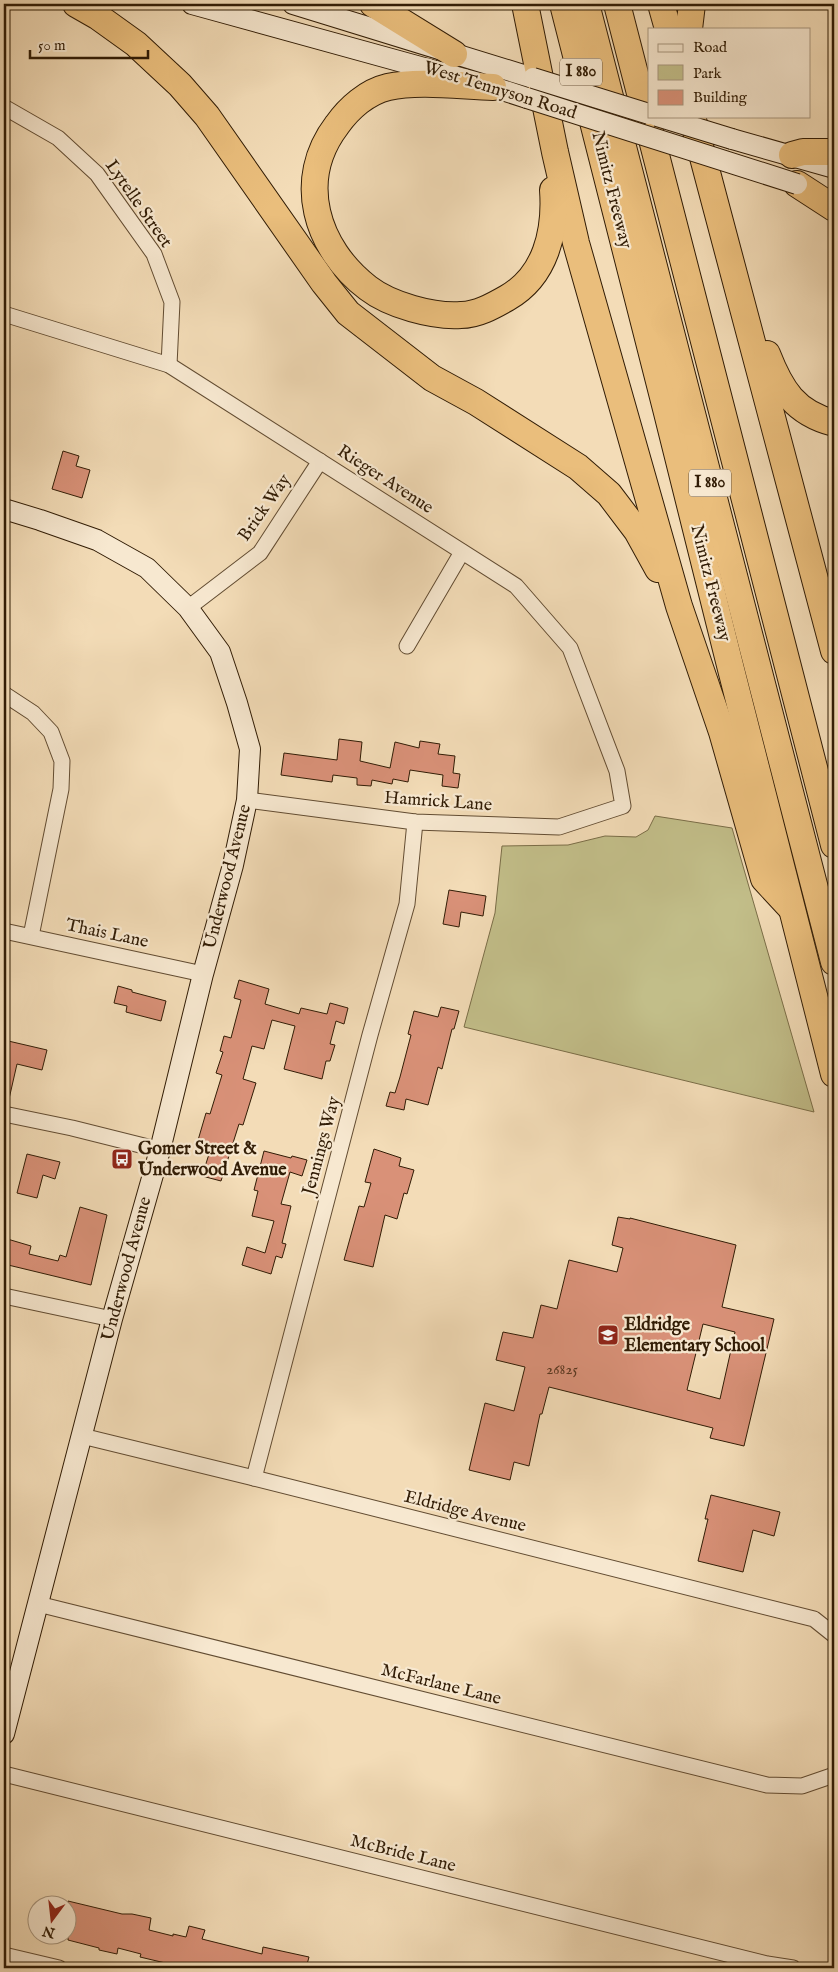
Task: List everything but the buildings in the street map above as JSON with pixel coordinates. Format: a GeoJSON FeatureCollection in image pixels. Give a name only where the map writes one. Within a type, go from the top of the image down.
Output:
{"type":"FeatureCollection","features":[{"type":"Feature","properties":{"kind":"highway"},"geometry":{"type":"LineString","coordinates":[[76,4],[97,16],[136,44],[185,91],[207,116],[324,283],[348,313],[432,378],[476,402],[578,467],[609,494],[636,531],[679,606]]}},
{"type":"Feature","properties":{"kind":"highway"},"geometry":{"type":"LineString","coordinates":[[373,4],[454,54]]}},
{"type":"Feature","properties":{"kind":"highway"},"geometry":{"type":"LineString","coordinates":[[493,87],[407,84],[386,87],[369,94],[356,104],[342,118],[324,144],[318,158],[314,194],[322,228],[341,261],[369,288],[384,297],[425,312],[462,316],[478,312],[511,296],[538,269],[545,254],[555,212],[536,101],[525,4]]}},
{"type":"Feature","properties":{"kind":"highway","name":"Nimitz Freeway"},"geometry":{"type":"LineString","coordinates":[[563,4],[614,196],[791,909],[834,1074]]}},
{"type":"Feature","properties":{"kind":"highway","name":"I 880"},"geometry":{"type":"LineString","coordinates":[[586,4],[834,962]]}},
{"type":"Feature","properties":{"kind":"highway","name":"I 880"},"geometry":{"type":"LineString","coordinates":[[617,4],[834,845]]}},
{"type":"Feature","properties":{"kind":"highway"},"geometry":{"type":"LineString","coordinates":[[662,4],[668,28]]}},
{"type":"Feature","properties":{"kind":"highway"},"geometry":{"type":"LineString","coordinates":[[689,28],[692,4]]}},
{"type":"Feature","properties":{"kind":"highway"},"geometry":{"type":"LineString","coordinates":[[536,101],[555,152],[576,242],[679,606],[722,732],[764,879],[791,909]]}},
{"type":"Feature","properties":{"kind":"highway"},"geometry":{"type":"LineString","coordinates":[[693,118],[728,258],[834,651]]}},
{"type":"Feature","properties":{"kind":"highway"},"geometry":{"type":"LineString","coordinates":[[792,155],[803,152],[834,152]]}},
{"type":"Feature","properties":{"kind":"highway"},"geometry":{"type":"LineString","coordinates":[[797,184],[834,208]]}},
{"type":"Feature","properties":{"kind":"highway"},"geometry":{"type":"LineString","coordinates":[[728,258],[777,381],[792,400],[805,411],[817,418],[834,423]]}},
{"type":"Feature","properties":{"kind":"street","name":"West Tennyson Road"},"geometry":{"type":"LineString","coordinates":[[192,4],[493,87],[834,196]]}},
{"type":"Feature","properties":{"kind":"street","name":"West Tennyson Road"},"geometry":{"type":"LineString","coordinates":[[293,4],[648,114]]}},
{"type":"Feature","properties":{"kind":"street","name":"Lytelle Street"},"geometry":{"type":"LineString","coordinates":[[4,107],[58,138],[97,174],[154,254],[172,302],[169,365]]}},
{"type":"Feature","properties":{"kind":"street"},"geometry":{"type":"LineString","coordinates":[[664,118],[732,140],[834,168]]}},
{"type":"Feature","properties":{"kind":"street","name":"Rieger Avenue"},"geometry":{"type":"LineString","coordinates":[[4,314],[169,365],[516,586],[570,648],[617,771],[623,806]]}},
{"type":"Feature","properties":{"kind":"street","name":"Brick Way"},"geometry":{"type":"LineString","coordinates":[[188,608],[260,552],[320,461]]}},
{"type":"Feature","properties":{"kind":"street","name":"Underwood Avenue"},"geometry":{"type":"LineString","coordinates":[[4,509],[97,540],[147,568],[188,608],[220,652],[250,749],[247,800],[233,865],[203,974],[160,1150],[112,1319],[4,1734]]}},
{"type":"Feature","properties":{"kind":"street"},"geometry":{"type":"LineString","coordinates":[[407,646],[462,552]]}},
{"type":"Feature","properties":{"kind":"street"},"geometry":{"type":"LineString","coordinates":[[4,694],[33,713],[51,732],[62,761],[61,789],[31,936]]}},
{"type":"Feature","properties":{"kind":"street","name":"Hamrick Lane"},"geometry":{"type":"LineString","coordinates":[[247,800],[415,822],[559,827],[623,806]]}},
{"type":"Feature","properties":{"kind":"street","name":"Jennings Way"},"geometry":{"type":"LineString","coordinates":[[254,1478],[370,1036],[407,904],[415,822]]}},
{"type":"Feature","properties":{"kind":"street","name":"Thais Lane"},"geometry":{"type":"LineString","coordinates":[[4,931],[203,974]]}},
{"type":"Feature","properties":{"kind":"street"},"geometry":{"type":"LineString","coordinates":[[4,1114],[72,1128],[160,1150]]}},
{"type":"Feature","properties":{"kind":"street"},"geometry":{"type":"LineString","coordinates":[[4,1296],[112,1319]]}},
{"type":"Feature","properties":{"kind":"street","name":"Eldridge Avenue"},"geometry":{"type":"LineString","coordinates":[[82,1436],[814,1619],[834,1635]]}},
{"type":"Feature","properties":{"kind":"street","name":"McFarlane Lane"},"geometry":{"type":"LineString","coordinates":[[38,1604],[767,1785],[802,1786],[834,1775]]}},
{"type":"Feature","properties":{"kind":"street","name":"McBride Lane"},"geometry":{"type":"LineString","coordinates":[[4,1774],[767,1964],[793,1968]]}},
{"type":"Feature","properties":{"kind":"street"},"geometry":{"type":"LineString","coordinates":[[4,1955],[59,1968]]}},
{"type":"Feature","properties":{"kind":"green space"},"geometry":{"type":"Polygon","coordinates":[[[655,816],[732,828],[814,1112],[464,1027],[495,913],[502,846],[568,845],[605,836],[636,837],[648,830],[655,816]]]}},
{"type":"Feature","properties":{"kind":"place","name":"Gomer Street & Underwood Avenue"},"geometry":{"type":"Point","coordinates":[122,1159]}},
{"type":"Feature","properties":{"kind":"place","name":"Eldridge Elementary School"},"geometry":{"type":"Point","coordinates":[608,1335]}}]}
